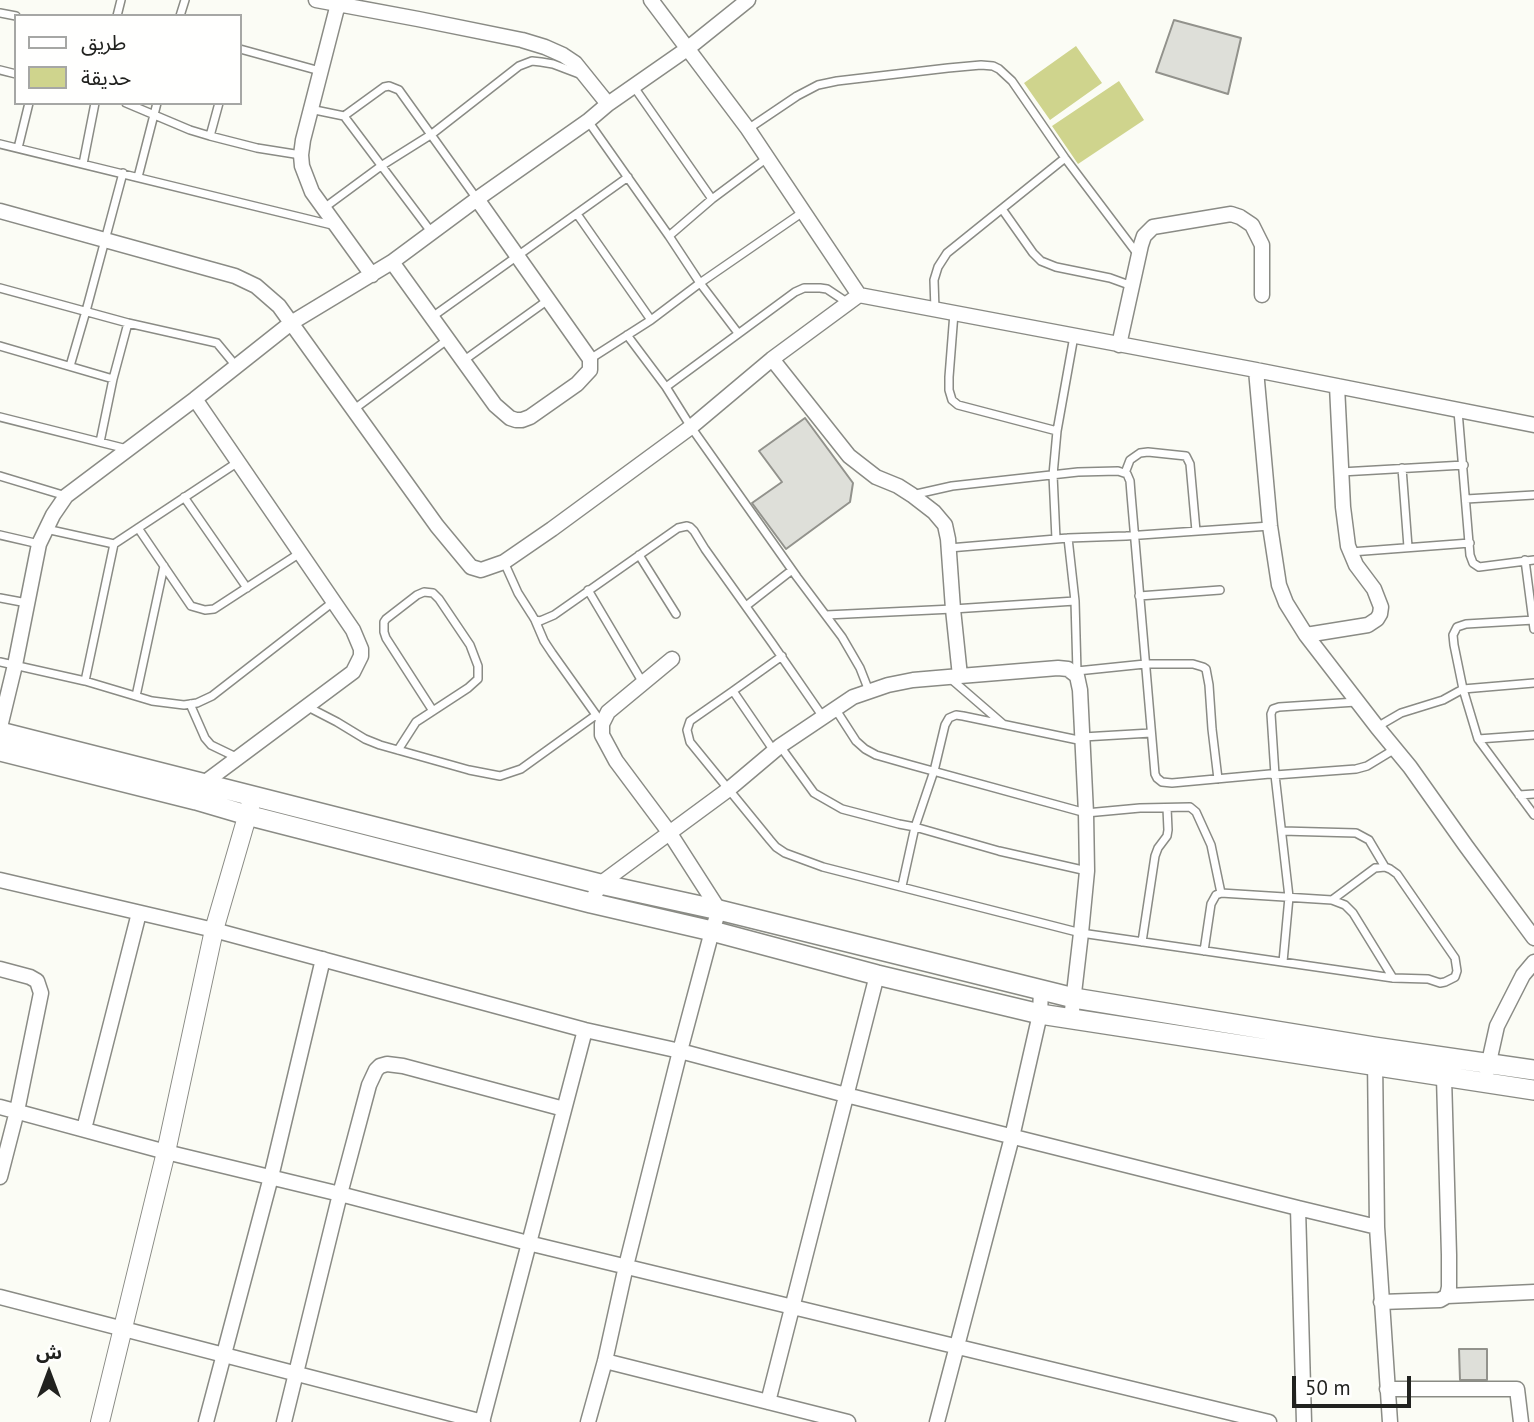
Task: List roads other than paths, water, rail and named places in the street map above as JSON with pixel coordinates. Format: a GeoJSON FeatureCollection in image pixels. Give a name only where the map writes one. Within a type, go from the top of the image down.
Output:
{"type":"FeatureCollection","features":[{"type":"Feature","properties":{"kind":"main road"},"geometry":{"type":"LineString","coordinates":[[0,729],[200,791],[247,815],[1040,1014],[1376,1056],[1488,1062],[1534,1070]]}},
{"type":"Feature","properties":{"kind":"main road"},"geometry":{"type":"LineString","coordinates":[[0,751],[200,791],[254,795],[600,884],[1074,998],[1376,1056],[1444,1077],[1534,1090]]}},
{"type":"Feature","properties":{"kind":"street"},"geometry":{"type":"LineString","coordinates":[[316,0],[339,2],[523,40],[545,47],[575,63],[608,104]]}},
{"type":"Feature","properties":{"kind":"street"},"geometry":{"type":"LineString","coordinates":[[651,0],[748,129],[803,212],[854,299]]}},
{"type":"Feature","properties":{"kind":"street"},"geometry":{"type":"LineString","coordinates":[[0,729],[7,664],[27,603],[39,544],[66,496],[290,323],[392,262],[687,49],[748,0]]}},
{"type":"Feature","properties":{"kind":"street"},"geometry":{"type":"LineString","coordinates":[[339,2],[310,109],[301,155],[305,177],[312,192],[372,275]]}},
{"type":"Feature","properties":{"kind":"street"},"geometry":{"type":"LineString","coordinates":[[392,262],[495,405],[510,418],[516,420],[530,416],[577,384],[590,370],[590,359],[477,199]]}},
{"type":"Feature","properties":{"kind":"street"},"geometry":{"type":"LineString","coordinates":[[0,211],[235,276],[256,286],[279,306],[437,526],[471,567],[481,570],[504,562],[552,529],[691,427],[772,359],[854,299],[954,313],[1534,425]]}},
{"type":"Feature","properties":{"kind":"street"},"geometry":{"type":"LineString","coordinates":[[1119,345],[1144,236],[1153,227],[1230,214],[1240,217],[1252,225],[1262,245],[1262,295]]}},
{"type":"Feature","properties":{"kind":"street"},"geometry":{"type":"LineString","coordinates":[[772,359],[849,456],[876,477],[912,495],[940,518],[947,531],[949,548],[955,676]]}},
{"type":"Feature","properties":{"kind":"street"},"geometry":{"type":"LineString","coordinates":[[1256,370],[1270,526],[1279,585],[1286,603],[1306,635],[1410,767],[1534,938]]}},
{"type":"Feature","properties":{"kind":"street"},"geometry":{"type":"LineString","coordinates":[[1306,635],[1368,625],[1377,619],[1381,607],[1374,589],[1356,565],[1348,546],[1343,508],[1338,386]]}},
{"type":"Feature","properties":{"kind":"street"},"geometry":{"type":"LineString","coordinates":[[195,399],[354,629],[361,649],[354,672],[238,758],[200,791]]}},
{"type":"Feature","properties":{"kind":"street"},"geometry":{"type":"LineString","coordinates":[[588,1422],[680,1051],[719,911],[669,832],[616,761],[602,735],[599,720],[672,659]]}},
{"type":"Feature","properties":{"kind":"street"},"geometry":{"type":"LineString","coordinates":[[591,902],[600,884],[729,789],[777,749],[853,697],[914,680],[1068,669],[1077,673],[1080,690],[1087,871],[1071,1019]]}},
{"type":"Feature","properties":{"kind":"street"},"geometry":{"type":"LineString","coordinates":[[100,1422],[166,1152],[214,930],[254,795]]}},
{"type":"Feature","properties":{"kind":"street"},"geometry":{"type":"LineString","coordinates":[[0,880],[214,930],[585,1030],[680,1051],[1012,1137],[1377,1227]]}},
{"type":"Feature","properties":{"kind":"street"},"geometry":{"type":"LineString","coordinates":[[84,1129],[139,913]]}},
{"type":"Feature","properties":{"kind":"street"},"geometry":{"type":"LineString","coordinates":[[206,1422],[271,1177],[323,959]]}},
{"type":"Feature","properties":{"kind":"street"},"geometry":{"type":"LineString","coordinates":[[1486,1084],[1488,1062],[1497,1026],[1522,975],[1534,962]]}},
{"type":"Feature","properties":{"kind":"street"},"geometry":{"type":"LineString","coordinates":[[0,969],[37,981],[41,993],[17,1111],[0,1177]]}},
{"type":"Feature","properties":{"kind":"street"},"geometry":{"type":"LineString","coordinates":[[768,1402],[877,975]]}},
{"type":"Feature","properties":{"kind":"street"},"geometry":{"type":"LineString","coordinates":[[937,1422],[1012,1137],[1040,1014],[1041,990]]}},
{"type":"Feature","properties":{"kind":"street"},"geometry":{"type":"LineString","coordinates":[[0,1297],[482,1422],[585,1030]]}},
{"type":"Feature","properties":{"kind":"street"},"geometry":{"type":"LineString","coordinates":[[1376,1056],[1377,1227],[1390,1422]]}},
{"type":"Feature","properties":{"kind":"street"},"geometry":{"type":"LineString","coordinates":[[284,1422],[369,1085],[380,1066],[396,1065],[415,1069],[564,1110]]}},
{"type":"Feature","properties":{"kind":"street"},"geometry":{"type":"LineString","coordinates":[[1444,1077],[1449,1255],[1447,1296]]}},
{"type":"Feature","properties":{"kind":"street"},"geometry":{"type":"LineString","coordinates":[[0,1107],[166,1152],[528,1243],[1269,1422]]}},
{"type":"Feature","properties":{"kind":"street"},"geometry":{"type":"LineString","coordinates":[[1298,1208],[1304,1422]]}},
{"type":"Feature","properties":{"kind":"street"},"geometry":{"type":"LineString","coordinates":[[1381,1302],[1534,1292]]}},
{"type":"Feature","properties":{"kind":"street"},"geometry":{"type":"LineString","coordinates":[[605,1361],[848,1422]]}},
{"type":"Feature","properties":{"kind":"street"},"geometry":{"type":"LineString","coordinates":[[1387,1389],[1534,1388]]}},
{"type":"Feature","properties":{"kind":"street"},"geometry":{"type":"LineString","coordinates":[[1517,1389],[1521,1422]]}},
{"type":"Feature","properties":{"kind":"lane"},"geometry":{"type":"LineString","coordinates":[[242,50],[320,71]]}},
{"type":"Feature","properties":{"kind":"lane"},"geometry":{"type":"LineString","coordinates":[[324,208],[381,166],[432,134],[519,66],[532,61],[553,64],[588,78]]}},
{"type":"Feature","properties":{"kind":"lane"},"geometry":{"type":"LineString","coordinates":[[748,129],[818,85],[985,65],[999,69],[1012,81],[1139,257]]}},
{"type":"Feature","properties":{"kind":"lane"},"geometry":{"type":"LineString","coordinates":[[344,116],[384,87],[393,86],[401,91],[477,199]]}},
{"type":"Feature","properties":{"kind":"lane"},"geometry":{"type":"LineString","coordinates":[[634,87],[712,199]]}},
{"type":"Feature","properties":{"kind":"lane"},"geometry":{"type":"LineString","coordinates":[[18,148],[29,105]]}},
{"type":"Feature","properties":{"kind":"lane"},"geometry":{"type":"LineString","coordinates":[[83,164],[95,105]]}},
{"type":"Feature","properties":{"kind":"lane"},"geometry":{"type":"LineString","coordinates":[[131,105],[210,136],[257,148],[301,155]]}},
{"type":"Feature","properties":{"kind":"lane"},"geometry":{"type":"LineString","coordinates":[[138,177],[156,105]]}},
{"type":"Feature","properties":{"kind":"lane"},"geometry":{"type":"LineString","coordinates":[[210,136],[218,105]]}},
{"type":"Feature","properties":{"kind":"lane"},"geometry":{"type":"LineString","coordinates":[[310,109],[344,116],[432,233]]}},
{"type":"Feature","properties":{"kind":"lane"},"geometry":{"type":"LineString","coordinates":[[588,121],[700,283],[738,333]]}},
{"type":"Feature","properties":{"kind":"lane"},"geometry":{"type":"LineString","coordinates":[[0,144],[337,226]]}},
{"type":"Feature","properties":{"kind":"lane"},"geometry":{"type":"LineString","coordinates":[[669,236],[712,199],[767,158]]}},
{"type":"Feature","properties":{"kind":"lane"},"geometry":{"type":"LineString","coordinates":[[935,310],[934,281],[938,267],[947,253],[1065,158]]}},
{"type":"Feature","properties":{"kind":"lane"},"geometry":{"type":"LineString","coordinates":[[70,366],[123,173]]}},
{"type":"Feature","properties":{"kind":"lane"},"geometry":{"type":"LineString","coordinates":[[432,317],[628,177]]}},
{"type":"Feature","properties":{"kind":"lane"},"geometry":{"type":"LineString","coordinates":[[1002,209],[1033,254],[1041,261],[1132,286]]}},
{"type":"Feature","properties":{"kind":"lane"},"geometry":{"type":"LineString","coordinates":[[590,359],[651,320],[803,212]]}},
{"type":"Feature","properties":{"kind":"lane"},"geometry":{"type":"LineString","coordinates":[[577,214],[651,320]]}},
{"type":"Feature","properties":{"kind":"lane"},"geometry":{"type":"LineString","coordinates":[[0,288],[128,323],[207,340],[216,343],[237,366]]}},
{"type":"Feature","properties":{"kind":"lane"},"geometry":{"type":"LineString","coordinates":[[666,387],[795,292],[804,288],[820,288],[854,299]]}},
{"type":"Feature","properties":{"kind":"lane"},"geometry":{"type":"LineString","coordinates":[[463,361],[548,300]]}},
{"type":"Feature","properties":{"kind":"lane"},"geometry":{"type":"LineString","coordinates":[[954,313],[949,377],[952,400],[958,405],[1057,430]]}},
{"type":"Feature","properties":{"kind":"lane"},"geometry":{"type":"LineString","coordinates":[[100,442],[128,323]]}},
{"type":"Feature","properties":{"kind":"lane"},"geometry":{"type":"LineString","coordinates":[[627,335],[842,637],[869,691]]}},
{"type":"Feature","properties":{"kind":"lane"},"geometry":{"type":"LineString","coordinates":[[1056,539],[1053,475],[1057,430],[1074,337]]}},
{"type":"Feature","properties":{"kind":"lane"},"geometry":{"type":"LineString","coordinates":[[354,410],[448,340]]}},
{"type":"Feature","properties":{"kind":"lane"},"geometry":{"type":"LineString","coordinates":[[0,346],[113,379]]}},
{"type":"Feature","properties":{"kind":"lane"},"geometry":{"type":"LineString","coordinates":[[1458,410],[1473,563],[1479,567],[1534,560]]}},
{"type":"Feature","properties":{"kind":"lane"},"geometry":{"type":"LineString","coordinates":[[0,417],[127,449]]}},
{"type":"Feature","properties":{"kind":"lane"},"geometry":{"type":"LineString","coordinates":[[1125,473],[1132,458],[1140,453],[1186,456],[1190,464],[1196,531]]}},
{"type":"Feature","properties":{"kind":"lane"},"geometry":{"type":"LineString","coordinates":[[85,681],[114,544],[238,462]]}},
{"type":"Feature","properties":{"kind":"lane"},"geometry":{"type":"LineString","coordinates":[[1341,471],[1464,465]]}},
{"type":"Feature","properties":{"kind":"lane"},"geometry":{"type":"LineString","coordinates":[[1402,468],[1408,547]]}},
{"type":"Feature","properties":{"kind":"lane"},"geometry":{"type":"LineString","coordinates":[[912,495],[952,486],[1053,475],[1112,471],[1125,473],[1130,481],[1151,733],[1158,780],[1172,783],[1362,768],[1395,749]]}},
{"type":"Feature","properties":{"kind":"lane"},"geometry":{"type":"LineString","coordinates":[[0,476],[66,496]]}},
{"type":"Feature","properties":{"kind":"lane"},"geometry":{"type":"LineString","coordinates":[[1466,499],[1534,495]]}},
{"type":"Feature","properties":{"kind":"lane"},"geometry":{"type":"LineString","coordinates":[[184,497],[247,588]]}},
{"type":"Feature","properties":{"kind":"lane"},"geometry":{"type":"LineString","coordinates":[[949,548],[1270,526]]}},
{"type":"Feature","properties":{"kind":"lane"},"geometry":{"type":"LineString","coordinates":[[536,620],[547,619],[678,528],[690,527],[782,656],[830,714],[865,749],[876,755],[1086,813],[1190,807],[1196,812],[1211,845],[1221,893]]}},
{"type":"Feature","properties":{"kind":"lane"},"geometry":{"type":"LineString","coordinates":[[138,528],[191,606],[198,609],[214,609],[300,554]]}},
{"type":"Feature","properties":{"kind":"lane"},"geometry":{"type":"LineString","coordinates":[[46,529],[114,544]]}},
{"type":"Feature","properties":{"kind":"lane"},"geometry":{"type":"LineString","coordinates":[[0,535],[39,544]]}},
{"type":"Feature","properties":{"kind":"lane"},"geometry":{"type":"LineString","coordinates":[[1068,538],[1075,601],[1077,673],[1145,664],[1193,664],[1206,669],[1218,779]]}},
{"type":"Feature","properties":{"kind":"lane"},"geometry":{"type":"LineString","coordinates":[[1350,552],[1470,543]]}},
{"type":"Feature","properties":{"kind":"lane"},"geometry":{"type":"LineString","coordinates":[[639,555],[676,614]]}},
{"type":"Feature","properties":{"kind":"lane"},"geometry":{"type":"LineString","coordinates":[[1525,560],[1534,623],[1465,624],[1457,627],[1453,635],[1463,689],[1478,739],[1534,816]]}},
{"type":"Feature","properties":{"kind":"lane"},"geometry":{"type":"LineString","coordinates":[[307,707],[365,739],[487,775],[505,776],[526,766],[599,720],[544,641],[536,620],[518,593],[504,562]]}},
{"type":"Feature","properties":{"kind":"lane"},"geometry":{"type":"LineString","coordinates":[[136,696],[164,566]]}},
{"type":"Feature","properties":{"kind":"lane"},"geometry":{"type":"LineString","coordinates":[[746,606],[792,570]]}},
{"type":"Feature","properties":{"kind":"lane"},"geometry":{"type":"LineString","coordinates":[[588,590],[643,683]]}},
{"type":"Feature","properties":{"kind":"lane"},"geometry":{"type":"LineString","coordinates":[[1139,596],[1220,590]]}},
{"type":"Feature","properties":{"kind":"lane"},"geometry":{"type":"LineString","coordinates":[[398,750],[416,722],[433,711],[468,688],[478,679],[478,666],[470,645],[439,599],[433,593],[424,592],[416,595],[386,619],[384,632],[433,711]]}},
{"type":"Feature","properties":{"kind":"lane"},"geometry":{"type":"LineString","coordinates":[[0,598],[27,603]]}},
{"type":"Feature","properties":{"kind":"lane"},"geometry":{"type":"LineString","coordinates":[[7,664],[173,704],[197,703],[212,696],[333,601]]}},
{"type":"Feature","properties":{"kind":"lane"},"geometry":{"type":"LineString","coordinates":[[826,615],[1075,601]]}},
{"type":"Feature","properties":{"kind":"lane"},"geometry":{"type":"LineString","coordinates":[[782,656],[693,718],[687,730],[690,742],[770,840],[785,853],[823,867],[1082,933],[1394,978],[1445,982],[1455,977],[1456,964],[1450,951],[1397,874],[1385,867],[1368,840],[1356,832],[1282,831]]}},
{"type":"Feature","properties":{"kind":"lane"},"geometry":{"type":"LineString","coordinates":[[955,676],[1003,724]]}},
{"type":"Feature","properties":{"kind":"lane"},"geometry":{"type":"LineString","coordinates":[[1377,727],[1401,713],[1443,700],[1463,689],[1534,682]]}},
{"type":"Feature","properties":{"kind":"lane"},"geometry":{"type":"LineString","coordinates":[[733,691],[814,793],[842,809],[999,851],[1087,871]]}},
{"type":"Feature","properties":{"kind":"lane"},"geometry":{"type":"LineString","coordinates":[[1283,962],[1289,897],[1271,714],[1273,709],[1279,707],[1357,702]]}},
{"type":"Feature","properties":{"kind":"lane"},"geometry":{"type":"LineString","coordinates":[[190,704],[205,738],[238,758]]}},
{"type":"Feature","properties":{"kind":"lane"},"geometry":{"type":"LineString","coordinates":[[902,886],[915,827],[949,718],[963,716],[1083,739],[1151,733]]}},
{"type":"Feature","properties":{"kind":"lane"},"geometry":{"type":"LineString","coordinates":[[1478,739],[1534,736]]}},
{"type":"Feature","properties":{"kind":"lane"},"geometry":{"type":"LineString","coordinates":[[1519,795],[1534,794]]}},
{"type":"Feature","properties":{"kind":"lane"},"geometry":{"type":"LineString","coordinates":[[1142,942],[1155,856],[1167,836],[1167,808]]}},
{"type":"Feature","properties":{"kind":"lane"},"geometry":{"type":"LineString","coordinates":[[1332,900],[1375,868],[1385,867]]}},
{"type":"Feature","properties":{"kind":"lane"},"geometry":{"type":"LineString","coordinates":[[1204,951],[1211,904],[1216,895],[1221,893],[1332,900],[1345,905],[1353,913],[1394,978]]}}]}
